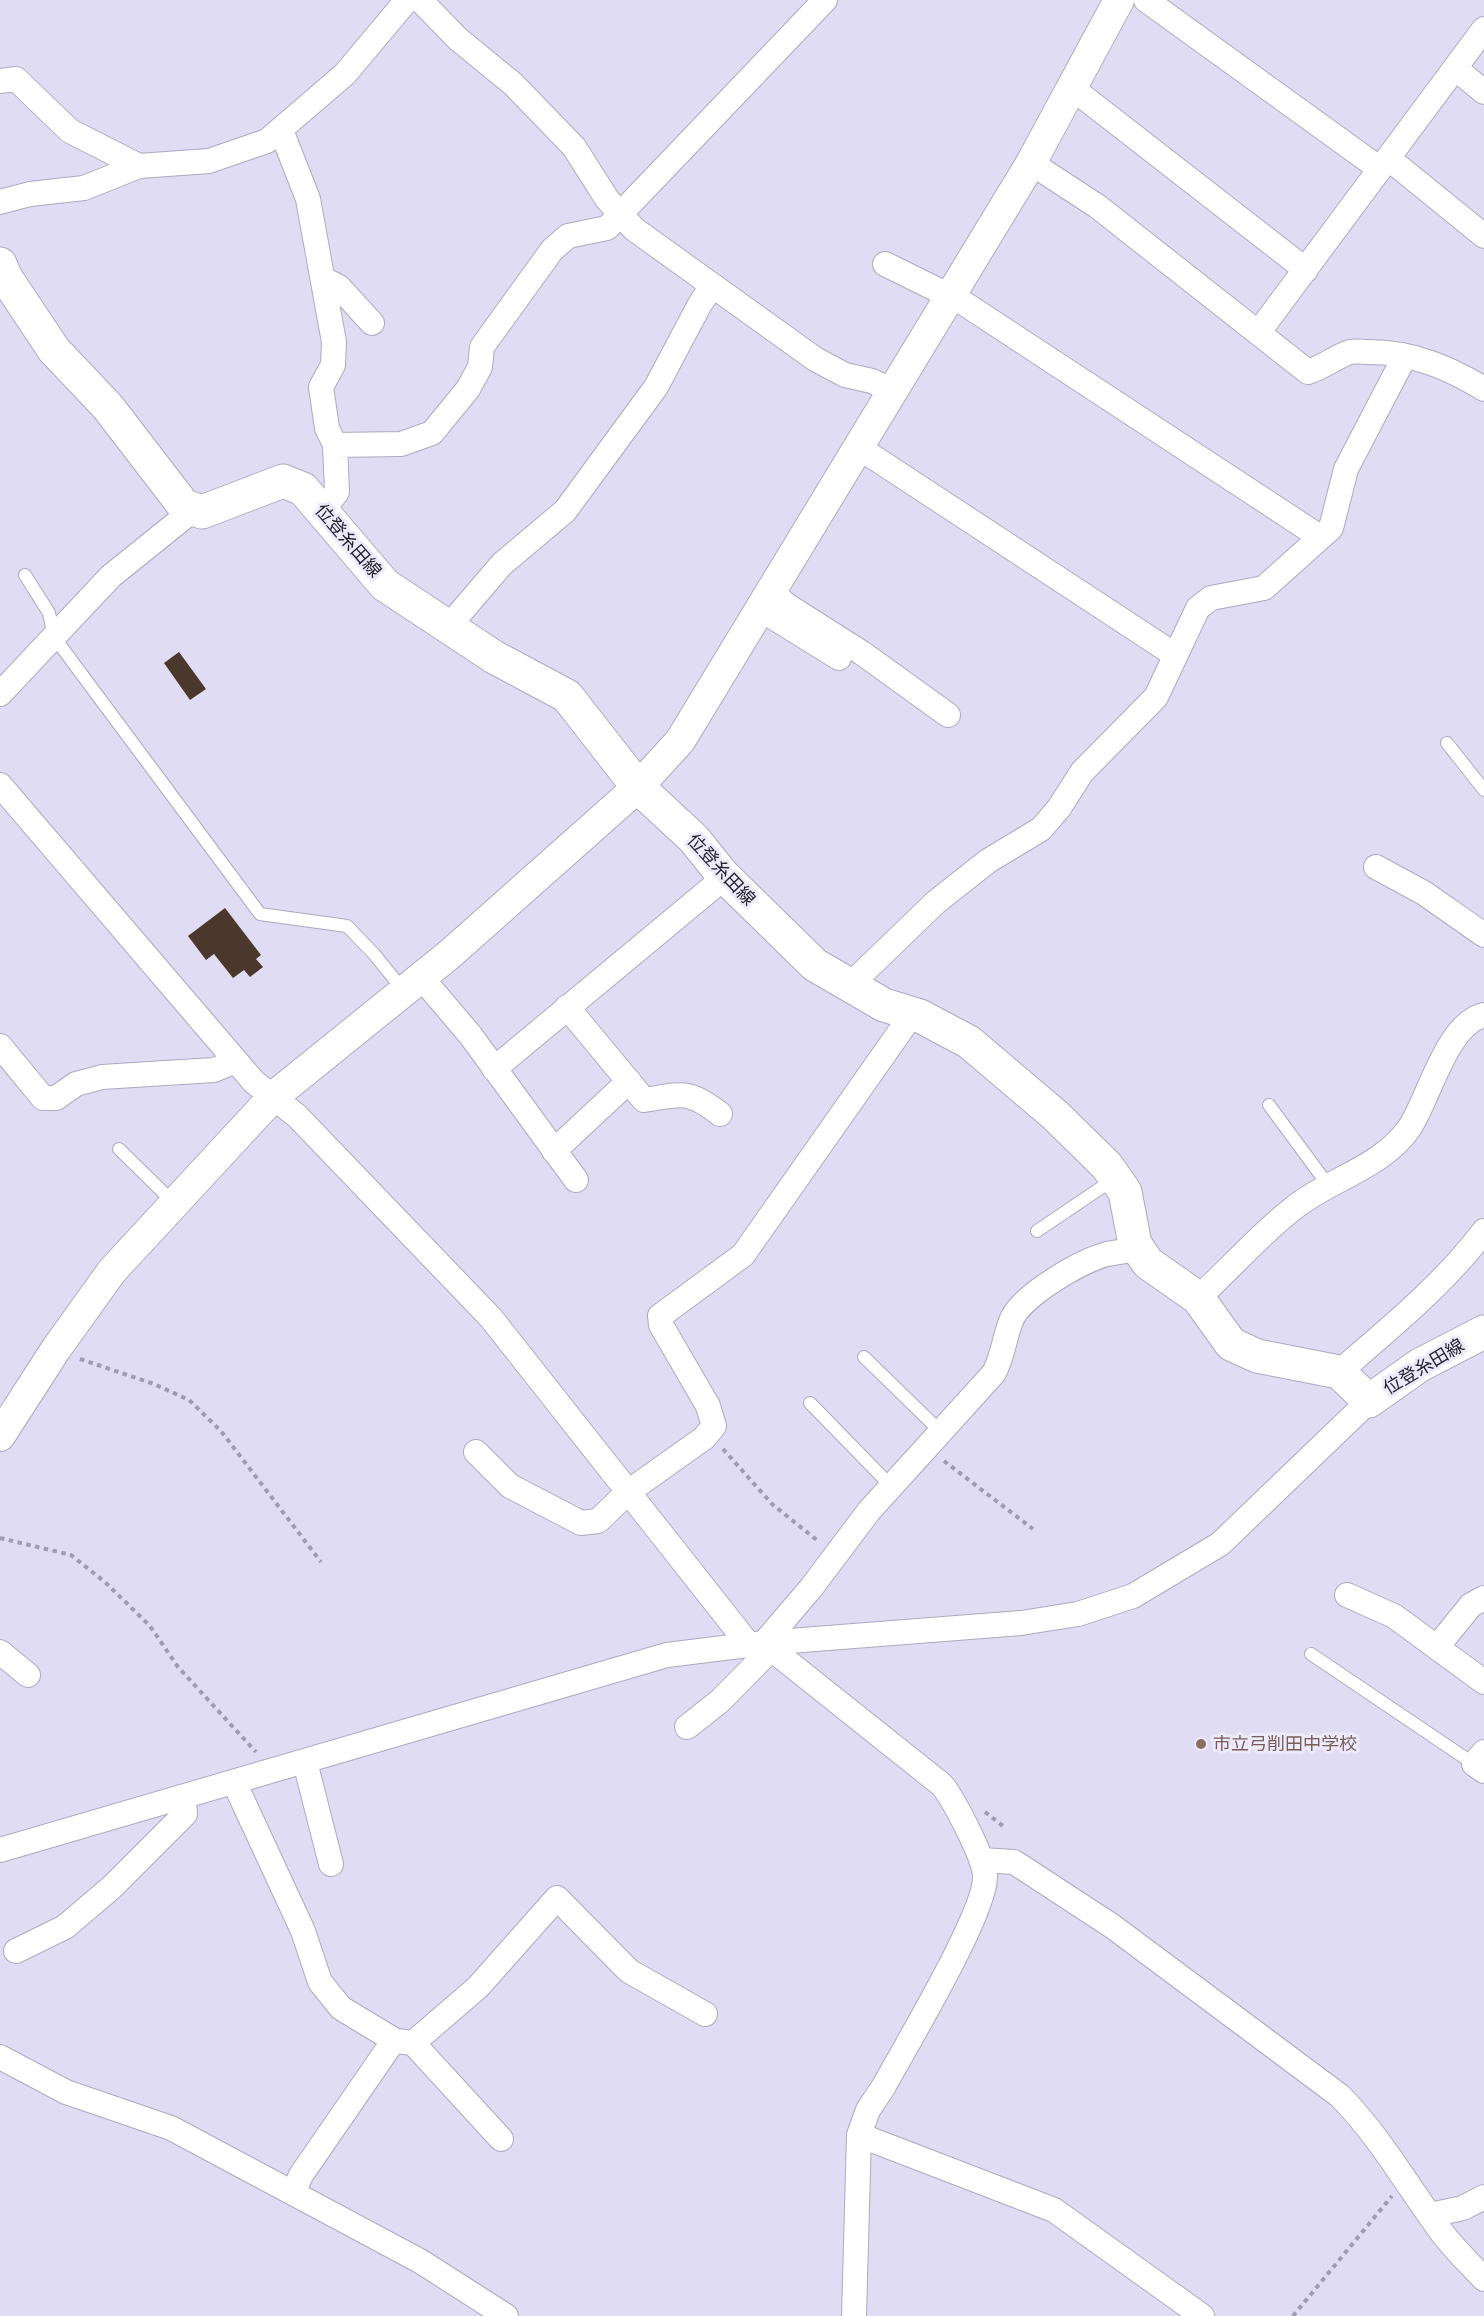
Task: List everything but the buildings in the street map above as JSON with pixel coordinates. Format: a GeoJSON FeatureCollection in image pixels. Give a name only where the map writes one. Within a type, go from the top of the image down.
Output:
{"type":"FeatureCollection","features":[{"type":"Feature","properties":{"kind":"main road"},"geometry":{"type":"LineString","coordinates":[[2,275],[54,350],[108,407],[184,506],[193,510]]}},
{"type":"Feature","properties":{"kind":"main road","name":"位登糸田線"},"geometry":{"type":"LineString","coordinates":[[193,510],[202,512],[283,481],[303,489],[385,585],[494,657],[567,696],[638,787],[694,839],[725,878],[815,965],[884,1005],[913,1013],[969,1042],[1055,1115],[1107,1166],[1125,1192],[1135,1244],[1148,1263],[1198,1298],[1231,1344],[1257,1356],[1339,1372],[1369,1401],[1420,1365],[1484,1332]]}},
{"type":"Feature","properties":{"kind":"street"},"geometry":{"type":"LineString","coordinates":[[0,202],[30,194],[84,188],[139,166],[209,161],[267,141],[345,74],[408,0]]}},
{"type":"Feature","properties":{"kind":"street"},"geometry":{"type":"LineString","coordinates":[[420,0],[458,39],[513,84],[574,147],[607,199],[634,229],[815,359],[845,375],[872,381],[892,391]]}},
{"type":"Feature","properties":{"kind":"street"},"geometry":{"type":"LineString","coordinates":[[335,446],[401,444],[432,433],[468,389],[480,367],[482,347],[552,250],[568,237],[607,228],[825,0]]}},
{"type":"Feature","properties":{"kind":"street"},"geometry":{"type":"LineString","coordinates":[[0,1436],[53,1353],[112,1271],[273,1097],[412,984],[638,787],[680,741],[1031,163],[1119,0]]}},
{"type":"Feature","properties":{"kind":"street"},"geometry":{"type":"LineString","coordinates":[[1146,0],[1384,163],[1484,236]]}},
{"type":"Feature","properties":{"kind":"street"},"geometry":{"type":"LineString","coordinates":[[1258,333],[1484,28]]}},
{"type":"Feature","properties":{"kind":"street"},"geometry":{"type":"LineString","coordinates":[[1455,68],[1484,92]]}},
{"type":"Feature","properties":{"kind":"street"},"geometry":{"type":"LineString","coordinates":[[0,81],[16,79],[70,131],[139,166]]}},
{"type":"Feature","properties":{"kind":"street"},"geometry":{"type":"LineString","coordinates":[[1072,88],[1305,270]]}},
{"type":"Feature","properties":{"kind":"street"},"geometry":{"type":"LineString","coordinates":[[281,130],[308,199],[334,342],[333,365],[321,387],[327,428],[335,446],[337,492],[322,511]]}},
{"type":"Feature","properties":{"kind":"street"},"geometry":{"type":"LineString","coordinates":[[1031,163],[1097,206],[1308,372],[1325,367],[1350,352],[1393,352],[1460,374],[1484,389]]}},
{"type":"Feature","properties":{"kind":"street"},"geometry":{"type":"LineString","coordinates":[[885,264],[962,302],[1320,537]]}},
{"type":"Feature","properties":{"kind":"street"},"geometry":{"type":"LineString","coordinates":[[323,279],[339,287],[372,323]]}},
{"type":"Feature","properties":{"kind":"street"},"geometry":{"type":"LineString","coordinates":[[448,627],[502,564],[571,503],[656,387],[712,286]]}},
{"type":"Feature","properties":{"kind":"street"},"geometry":{"type":"LineString","coordinates":[[849,986],[936,902],[988,861],[1041,829],[1059,808],[1082,772],[1156,697],[1198,608],[1211,598],[1264,588],[1331,528],[1346,469],[1405,356]]}},
{"type":"Feature","properties":{"kind":"street"},"geometry":{"type":"LineString","coordinates":[[858,447],[1175,655]]}},
{"type":"Feature","properties":{"kind":"street"},"geometry":{"type":"LineString","coordinates":[[0,694],[111,576],[193,510]]}},
{"type":"Feature","properties":{"kind":"street"},"geometry":{"type":"LineString","coordinates":[[766,599],[839,658]]}},
{"type":"Feature","properties":{"kind":"street"},"geometry":{"type":"LineString","coordinates":[[766,599],[785,604],[948,714]]}},
{"type":"Feature","properties":{"kind":"street"},"geometry":{"type":"LineString","coordinates":[[0,785],[254,1082],[297,1116],[491,1318],[628,1492],[761,1646],[942,1785],[955,1802],[981,1860],[985,1875],[984,1894],[884,2086],[868,2110],[859,2135],[855,2316]]}},
{"type":"Feature","properties":{"kind":"street"},"geometry":{"type":"LineString","coordinates":[[1377,867],[1424,893],[1484,935]]}},
{"type":"Feature","properties":{"kind":"street"},"geometry":{"type":"LineString","coordinates":[[494,1069],[725,878]]}},
{"type":"Feature","properties":{"kind":"street"},"geometry":{"type":"LineString","coordinates":[[412,984],[471,1036],[576,1180]]}},
{"type":"Feature","properties":{"kind":"street"},"geometry":{"type":"LineString","coordinates":[[567,1007],[644,1100],[684,1093],[701,1099],[720,1114]]}},
{"type":"Feature","properties":{"kind":"street"},"geometry":{"type":"LineString","coordinates":[[476,1452],[510,1486],[581,1523],[598,1521],[628,1492],[678,1458],[709,1432],[714,1426],[708,1406],[661,1325],[660,1316],[743,1255],[760,1234],[913,1013]]}},
{"type":"Feature","properties":{"kind":"street"},"geometry":{"type":"LineString","coordinates":[[1198,1298],[1295,1207],[1328,1185],[1393,1148],[1411,1126],[1460,1031],[1477,1017],[1484,1015]]}},
{"type":"Feature","properties":{"kind":"street"},"geometry":{"type":"LineString","coordinates":[[0,1046],[43,1098],[56,1098],[76,1084],[102,1077],[214,1070],[236,1061]]}},
{"type":"Feature","properties":{"kind":"street"},"geometry":{"type":"LineString","coordinates":[[554,1151],[629,1081]]}},
{"type":"Feature","properties":{"kind":"street"},"geometry":{"type":"LineString","coordinates":[[1339,1372],[1460,1263],[1484,1231]]}},
{"type":"Feature","properties":{"kind":"street"},"geometry":{"type":"LineString","coordinates":[[687,1727],[720,1701],[761,1646],[891,1486],[994,1374],[1002,1358],[1011,1320],[1022,1304],[1051,1281],[1105,1254],[1139,1249]]}},
{"type":"Feature","properties":{"kind":"street"},"geometry":{"type":"LineString","coordinates":[[0,1850],[667,1655],[1021,1623],[1078,1614],[1133,1596],[1220,1544],[1369,1401]]}},
{"type":"Feature","properties":{"kind":"street"},"geometry":{"type":"LineString","coordinates":[[1347,1595],[1394,1616],[1484,1682]]}},
{"type":"Feature","properties":{"kind":"street"},"geometry":{"type":"LineString","coordinates":[[1437,1647],[1471,1605],[1484,1598]]}},
{"type":"Feature","properties":{"kind":"street"},"geometry":{"type":"LineString","coordinates":[[0,1652],[28,1675]]}},
{"type":"Feature","properties":{"kind":"street"},"geometry":{"type":"LineString","coordinates":[[305,1762],[331,1864]]}},
{"type":"Feature","properties":{"kind":"street"},"geometry":{"type":"LineString","coordinates":[[234,1782],[303,1931],[320,1982],[341,2008],[403,2042],[501,2139]]}},
{"type":"Feature","properties":{"kind":"street"},"geometry":{"type":"LineString","coordinates":[[16,1951],[65,1927],[112,1887],[184,1814],[184,1797]]}},
{"type":"Feature","properties":{"kind":"street"},"geometry":{"type":"LineString","coordinates":[[981,1860],[1014,1862],[1112,1926],[1340,2096],[1363,2120],[1408,2180],[1440,2231],[1484,2279]]}},
{"type":"Feature","properties":{"kind":"street"},"geometry":{"type":"LineString","coordinates":[[293,2193],[307,2166],[403,2042],[478,1987],[557,1898],[629,1971],[705,2014]]}},
{"type":"Feature","properties":{"kind":"street"},"geometry":{"type":"LineString","coordinates":[[0,2057],[66,2092],[171,2128],[420,2261],[506,2316]]}},
{"type":"Feature","properties":{"kind":"street"},"geometry":{"type":"LineString","coordinates":[[859,2135],[1054,2210],[1202,2316]]}},
{"type":"Feature","properties":{"kind":"street"},"geometry":{"type":"LineString","coordinates":[[1430,2215],[1463,2208],[1484,2197]]}},
{"type":"Feature","properties":{"kind":"lane"},"geometry":{"type":"LineString","coordinates":[[25,575],[49,613],[54,637],[260,914],[347,926],[374,954],[412,984]]}},
{"type":"Feature","properties":{"kind":"lane"},"geometry":{"type":"LineString","coordinates":[[1447,743],[1484,790]]}},
{"type":"Feature","properties":{"kind":"lane"},"geometry":{"type":"LineString","coordinates":[[1269,1105],[1328,1185]]}},
{"type":"Feature","properties":{"kind":"lane"},"geometry":{"type":"LineString","coordinates":[[119,1149],[174,1203]]}},
{"type":"Feature","properties":{"kind":"lane"},"geometry":{"type":"LineString","coordinates":[[1037,1231],[1115,1178]]}},
{"type":"Feature","properties":{"kind":"lane"},"geometry":{"type":"LineString","coordinates":[[864,1357],[935,1439]]}},
{"type":"Feature","properties":{"kind":"lane"},"geometry":{"type":"LineString","coordinates":[[810,1403],[891,1486]]}},
{"type":"Feature","properties":{"kind":"lane"},"geometry":{"type":"LineString","coordinates":[[1311,1654],[1480,1762]]}},
{"type":"Feature","properties":{"kind":"path"},"geometry":{"type":"LineString","coordinates":[[53,1353],[80,1359],[154,1384],[189,1400],[221,1431],[321,1562]]}},
{"type":"Feature","properties":{"kind":"path"},"geometry":{"type":"LineString","coordinates":[[709,1432],[772,1504],[836,1555]]}},
{"type":"Feature","properties":{"kind":"path"},"geometry":{"type":"LineString","coordinates":[[935,1439],[956,1471],[1033,1528]]}},
{"type":"Feature","properties":{"kind":"path"},"geometry":{"type":"LineString","coordinates":[[0,1538],[71,1555],[106,1583],[150,1626],[178,1667],[267,1762],[272,1771]]}},
{"type":"Feature","properties":{"kind":"path"},"geometry":{"type":"LineString","coordinates":[[1293,2316],[1391,2196],[1408,2180]]}},
{"type":"Feature","properties":{"kind":"place","name":"市立弓削田中学校"},"geometry":{"type":"Point","coordinates":[1201,1744]}}]}
